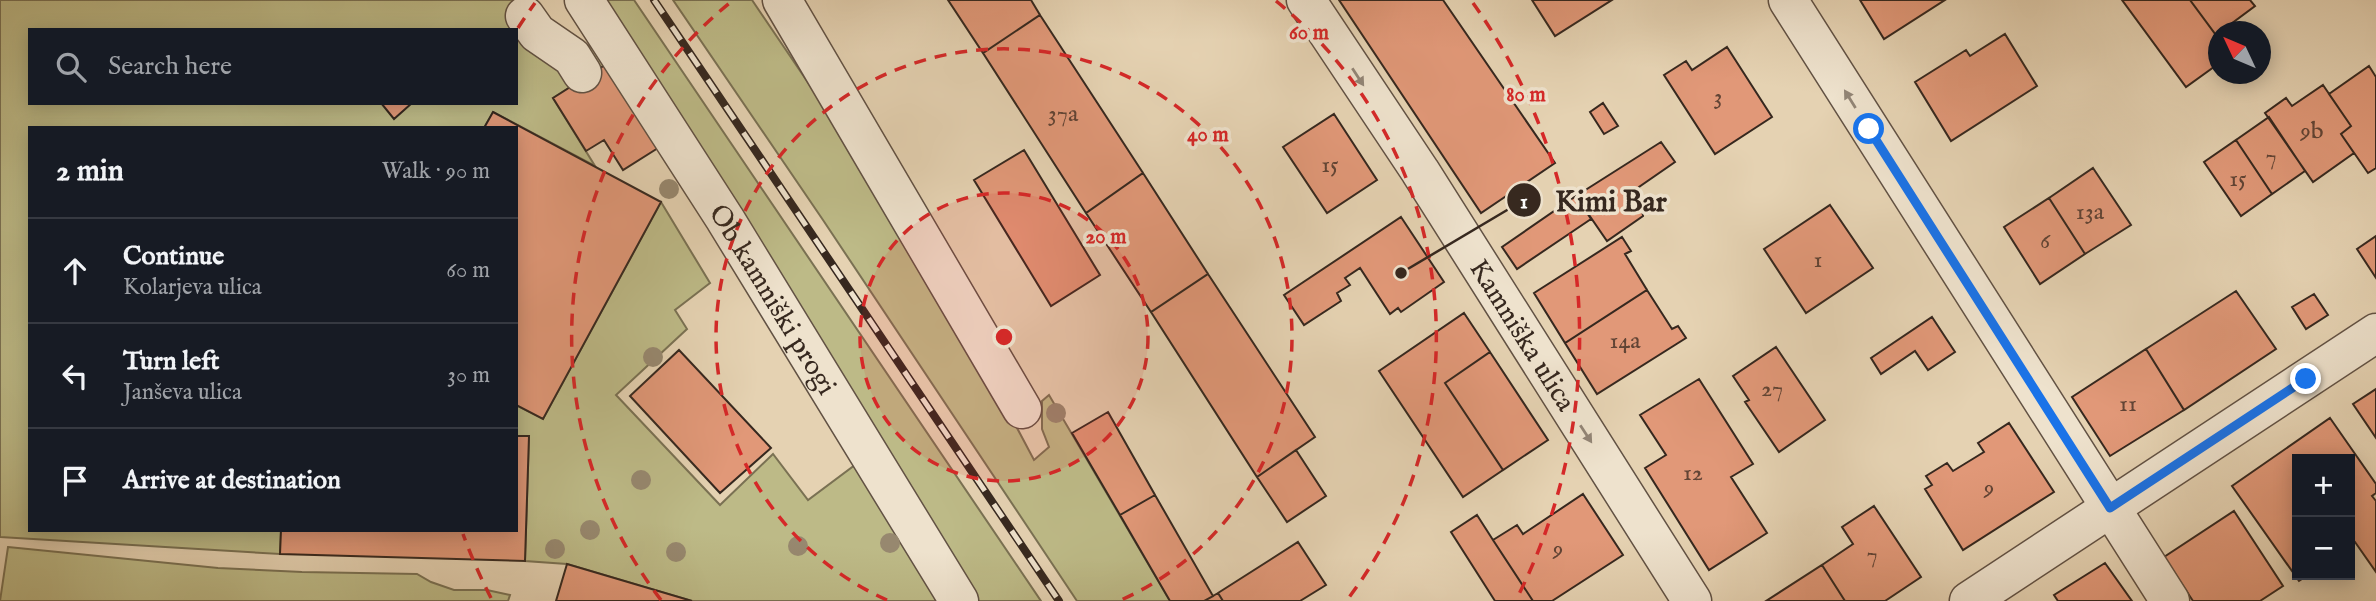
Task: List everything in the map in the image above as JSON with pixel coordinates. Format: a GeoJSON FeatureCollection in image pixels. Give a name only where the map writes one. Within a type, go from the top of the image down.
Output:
{"type":"FeatureCollection","features":[{"type":"Feature","properties":{"kind":"street","name":"Ob kamniški progi"},"geometry":{"type":"LineString","coordinates":[[584,0],[725,219],[959,601]]}},
{"type":"Feature","properties":{"kind":"street"},"geometry":{"type":"LineString","coordinates":[[782,0],[1022,409]]}},
{"type":"Feature","properties":{"kind":"street","name":"Kamniška ulica"},"geometry":{"type":"LineString","coordinates":[[1306,0],[1419,171],[1692,601]]}},
{"type":"Feature","properties":{"kind":"street"},"geometry":{"type":"LineString","coordinates":[[1788,0],[2170,601]]}},
{"type":"Feature","properties":{"kind":"street"},"geometry":{"type":"LineString","coordinates":[[528,15],[537,33],[572,57],[582,73]]}},
{"type":"Feature","properties":{"kind":"street"},"geometry":{"type":"LineString","coordinates":[[1969,601],[2376,333]]}},
{"type":"Feature","properties":{"kind":"shaded area"},"geometry":{"type":"Polygon","coordinates":[[[0,0],[528,0],[545,24],[608,55],[605,65],[553,98],[595,166],[493,112],[485,126],[28,126],[28,532],[281,532],[280,554],[0,537],[0,0]]]}},
{"type":"Feature","properties":{"kind":"shaded area"},"geometry":{"type":"Polygon","coordinates":[[[597,0],[634,0],[1041,601],[978,601],[597,0]]]}},
{"type":"Feature","properties":{"kind":"shaded area"},"geometry":{"type":"Polygon","coordinates":[[[673,0],[752,0],[881,190],[962,324],[1034,460],[1049,447],[1042,429],[1042,401],[1049,395],[1170,601],[1077,601],[673,0]]]}},
{"type":"Feature","properties":{"kind":"shaded area"},"geometry":{"type":"Polygon","coordinates":[[[661,202],[710,283],[675,310],[687,329],[616,395],[720,505],[773,454],[808,500],[863,459],[936,569],[935,601],[692,601],[567,564],[525,561],[529,437],[518,436],[518,406],[543,419],[661,202]]]}},
{"type":"Feature","properties":{"kind":"shaded area"},"geometry":{"type":"Polygon","coordinates":[[[8,547],[218,568],[417,574],[454,590],[487,590],[510,595],[508,601],[0,601],[8,547]]]}},
{"type":"Feature","properties":{"kind":"building"},"geometry":{"type":"Polygon","coordinates":[[[948,0],[1031,0],[1040,15],[983,53],[948,0]]]}},
{"type":"Feature","properties":{"kind":"building"},"geometry":{"type":"Polygon","coordinates":[[[1339,0],[1443,0],[1555,163],[1481,213],[1339,0]]]}},
{"type":"Feature","properties":{"kind":"building"},"geometry":{"type":"Polygon","coordinates":[[[1532,0],[1612,0],[1555,36],[1532,0]]]}},
{"type":"Feature","properties":{"kind":"building"},"geometry":{"type":"Polygon","coordinates":[[[1860,0],[1945,0],[1884,39],[1860,0]]]}},
{"type":"Feature","properties":{"kind":"building"},"geometry":{"type":"Polygon","coordinates":[[[2122,0],[2190,0],[2208,24],[2208,71],[2186,87],[2122,0]]]}},
{"type":"Feature","properties":{"kind":"building"},"geometry":{"type":"Polygon","coordinates":[[[2190,0],[2250,0],[2255,6],[2235,21],[2208,21],[2208,24],[2190,0]]]}},
{"type":"Feature","properties":{"kind":"building"},"geometry":{"type":"Polygon","coordinates":[[[1040,15],[1143,173],[1086,213],[983,53],[1040,15]]]}},
{"type":"Feature","properties":{"kind":"building"},"geometry":{"type":"Polygon","coordinates":[[[2005,34],[2037,86],[1951,141],[1915,82],[1966,50],[1970,56],[2005,34]]]}},
{"type":"Feature","properties":{"kind":"building"},"geometry":{"type":"Polygon","coordinates":[[[1727,47],[1772,117],[1715,154],[1664,75],[1686,61],[1692,70],[1727,47]]]}},
{"type":"Feature","properties":{"kind":"building"},"geometry":{"type":"Polygon","coordinates":[[[605,65],[658,148],[623,170],[604,140],[586,151],[553,98],[605,65]]]}},
{"type":"Feature","properties":{"kind":"building"},"geometry":{"type":"Polygon","coordinates":[[[2369,66],[2376,77],[2376,168],[2368,173],[2341,134],[2351,126],[2329,94],[2369,66]]]}},
{"type":"Feature","properties":{"kind":"building"},"geometry":{"type":"Polygon","coordinates":[[[2323,85],[2351,126],[2341,134],[2354,153],[2313,182],[2265,113],[2286,98],[2292,106],[2323,85]]]}},
{"type":"Feature","properties":{"kind":"building"},"geometry":{"type":"Polygon","coordinates":[[[1603,103],[1618,126],[1604,134],[1590,112],[1603,103]]]}},
{"type":"Feature","properties":{"kind":"building"},"geometry":{"type":"Polygon","coordinates":[[[383,105],[410,105],[394,119],[383,105]]]}},
{"type":"Feature","properties":{"kind":"building"},"geometry":{"type":"Polygon","coordinates":[[[493,112],[661,202],[543,419],[518,406],[518,126],[485,126],[493,112]]]}},
{"type":"Feature","properties":{"kind":"building"},"geometry":{"type":"Polygon","coordinates":[[[1334,114],[1377,180],[1327,213],[1283,147],[1334,114]]]}},
{"type":"Feature","properties":{"kind":"building"},"geometry":{"type":"Polygon","coordinates":[[[2269,117],[2305,171],[2272,194],[2236,140],[2269,117]]]}},
{"type":"Feature","properties":{"kind":"building"},"geometry":{"type":"Polygon","coordinates":[[[2236,140],[2272,194],[2241,216],[2204,162],[2236,140]]]}},
{"type":"Feature","properties":{"kind":"building"},"geometry":{"type":"Polygon","coordinates":[[[1661,142],[1675,162],[1639,187],[1643,216],[1607,241],[1576,196],[1661,142]]]}},
{"type":"Feature","properties":{"kind":"building"},"geometry":{"type":"Polygon","coordinates":[[[1024,150],[1100,275],[1051,306],[974,180],[1024,150]]]}},
{"type":"Feature","properties":{"kind":"building"},"geometry":{"type":"Polygon","coordinates":[[[2093,168],[2131,225],[2085,254],[2049,198],[2093,168]]]}},
{"type":"Feature","properties":{"kind":"building"},"geometry":{"type":"Polygon","coordinates":[[[1143,173],[1208,274],[1151,312],[1086,213],[1143,173]]]}},
{"type":"Feature","properties":{"kind":"building"},"geometry":{"type":"Polygon","coordinates":[[[1576,196],[1591,219],[1517,269],[1502,247],[1576,196]]]}},
{"type":"Feature","properties":{"kind":"building"},"geometry":{"type":"Polygon","coordinates":[[[2049,198],[2085,254],[2040,284],[2004,227],[2049,198]]]}},
{"type":"Feature","properties":{"kind":"building"},"geometry":{"type":"Polygon","coordinates":[[[1830,205],[1873,268],[1806,313],[1764,249],[1830,205]]]}},
{"type":"Feature","properties":{"kind":"building"},"geometry":{"type":"Polygon","coordinates":[[[1401,217],[1444,282],[1401,312],[1398,308],[1390,314],[1360,268],[1345,278],[1350,285],[1337,293],[1341,301],[1304,325],[1284,295],[1401,217]]]}},
{"type":"Feature","properties":{"kind":"building"},"geometry":{"type":"Polygon","coordinates":[[[2376,236],[2376,278],[2357,249],[2376,236]]]}},
{"type":"Feature","properties":{"kind":"building"},"geometry":{"type":"Polygon","coordinates":[[[1622,237],[1631,251],[1625,254],[1647,290],[1565,343],[1534,293],[1622,237]]]}},
{"type":"Feature","properties":{"kind":"building"},"geometry":{"type":"Polygon","coordinates":[[[1208,274],[1315,437],[1257,477],[1151,312],[1208,274]]]}},
{"type":"Feature","properties":{"kind":"building"},"geometry":{"type":"Polygon","coordinates":[[[1647,290],[1672,329],[1678,326],[1686,338],[1597,394],[1565,343],[1647,290]]]}},
{"type":"Feature","properties":{"kind":"building"},"geometry":{"type":"Polygon","coordinates":[[[2236,291],[2276,349],[2184,410],[2146,349],[2236,291]]]}},
{"type":"Feature","properties":{"kind":"building"},"geometry":{"type":"Polygon","coordinates":[[[2314,294],[2328,315],[2306,329],[2292,307],[2314,294]]]}},
{"type":"Feature","properties":{"kind":"building"},"geometry":{"type":"Polygon","coordinates":[[[1464,313],[1490,352],[1445,383],[1503,470],[1463,497],[1379,371],[1464,313]]]}},
{"type":"Feature","properties":{"kind":"building"},"geometry":{"type":"Polygon","coordinates":[[[1932,317],[1955,352],[1928,370],[1915,351],[1881,374],[1871,358],[1932,317]]]}},
{"type":"Feature","properties":{"kind":"building"},"geometry":{"type":"Polygon","coordinates":[[[1776,347],[1825,420],[1779,452],[1745,402],[1749,400],[1733,376],[1776,347]]]}},
{"type":"Feature","properties":{"kind":"building"},"geometry":{"type":"Polygon","coordinates":[[[2146,349],[2184,410],[2110,456],[2072,397],[2146,349]]]}},
{"type":"Feature","properties":{"kind":"building"},"geometry":{"type":"Polygon","coordinates":[[[679,350],[771,448],[720,493],[630,396],[679,350]]]}},
{"type":"Feature","properties":{"kind":"building"},"geometry":{"type":"Polygon","coordinates":[[[1490,352],[1548,440],[1503,470],[1445,383],[1490,352]]]}},
{"type":"Feature","properties":{"kind":"building"},"geometry":{"type":"Polygon","coordinates":[[[1699,379],[1753,464],[1731,477],[1767,533],[1709,570],[1645,468],[1666,455],[1640,415],[1699,379]]]}},
{"type":"Feature","properties":{"kind":"building"},"geometry":{"type":"Polygon","coordinates":[[[2376,389],[2376,438],[2353,404],[2376,389]]]}},
{"type":"Feature","properties":{"kind":"building"},"geometry":{"type":"Polygon","coordinates":[[[1108,412],[1155,495],[1120,515],[1072,433],[1108,412]]]}},
{"type":"Feature","properties":{"kind":"building"},"geometry":{"type":"Polygon","coordinates":[[[2330,418],[2376,484],[2376,493],[2372,496],[2376,501],[2376,572],[2355,542],[2355,454],[2292,454],[2292,571],[2232,486],[2330,418]]]}},
{"type":"Feature","properties":{"kind":"building"},"geometry":{"type":"Polygon","coordinates":[[[2009,423],[2054,492],[1963,550],[1925,489],[1932,485],[1926,476],[1947,463],[1953,471],[1984,452],[1978,443],[2009,423]]]}},
{"type":"Feature","properties":{"kind":"building"},"geometry":{"type":"Polygon","coordinates":[[[518,436],[529,436],[525,561],[280,554],[281,532],[518,532],[518,436]]]}},
{"type":"Feature","properties":{"kind":"building"},"geometry":{"type":"Polygon","coordinates":[[[1296,450],[1326,496],[1287,522],[1257,477],[1296,450]]]}},
{"type":"Feature","properties":{"kind":"building"},"geometry":{"type":"Polygon","coordinates":[[[1583,494],[1623,555],[1552,601],[1533,601],[1493,540],[1517,525],[1523,534],[1583,494]]]}},
{"type":"Feature","properties":{"kind":"building"},"geometry":{"type":"Polygon","coordinates":[[[1155,495],[1213,596],[1204,601],[1170,601],[1120,515],[1155,495]]]}},
{"type":"Feature","properties":{"kind":"building"},"geometry":{"type":"Polygon","coordinates":[[[1874,506],[1921,577],[1885,601],[1845,601],[1822,565],[1853,544],[1842,527],[1874,506]]]}},
{"type":"Feature","properties":{"kind":"building"},"geometry":{"type":"Polygon","coordinates":[[[2234,511],[2283,586],[2260,601],[2193,601],[2164,557],[2234,511]]]}},
{"type":"Feature","properties":{"kind":"building"},"geometry":{"type":"Polygon","coordinates":[[[1477,515],[1533,601],[1495,601],[1451,532],[1477,515]]]}},
{"type":"Feature","properties":{"kind":"building"},"geometry":{"type":"Polygon","coordinates":[[[1298,542],[1326,585],[1300,601],[1223,601],[1218,593],[1298,542]]]}},
{"type":"Feature","properties":{"kind":"building"},"geometry":{"type":"Polygon","coordinates":[[[2105,563],[2132,601],[2058,601],[2054,595],[2105,563]]]}},
{"type":"Feature","properties":{"kind":"building"},"geometry":{"type":"Polygon","coordinates":[[[567,564],[692,601],[556,601],[567,564]]]}},
{"type":"Feature","properties":{"kind":"building"},"geometry":{"type":"Polygon","coordinates":[[[1822,565],[1845,601],[1766,601],[1822,565]]]}},
{"type":"Feature","properties":{"kind":"building"},"geometry":{"type":"Polygon","coordinates":[[[1218,593],[1223,601],[1204,601],[1213,596],[1218,593]]]}},
{"type":"Feature","properties":{"kind":"railway"},"geometry":{"type":"LineString","coordinates":[[654,0],[1059,601]]}},
{"type":"Feature","properties":{"kind":"place","name":"Kimi Bar"},"geometry":{"type":"Point","coordinates":[1401,273]}},
{"type":"Feature","properties":{"kind":"route"},"geometry":{"type":"LineString","coordinates":[[1869,129],[2110,508],[2306,379]]}}]}
